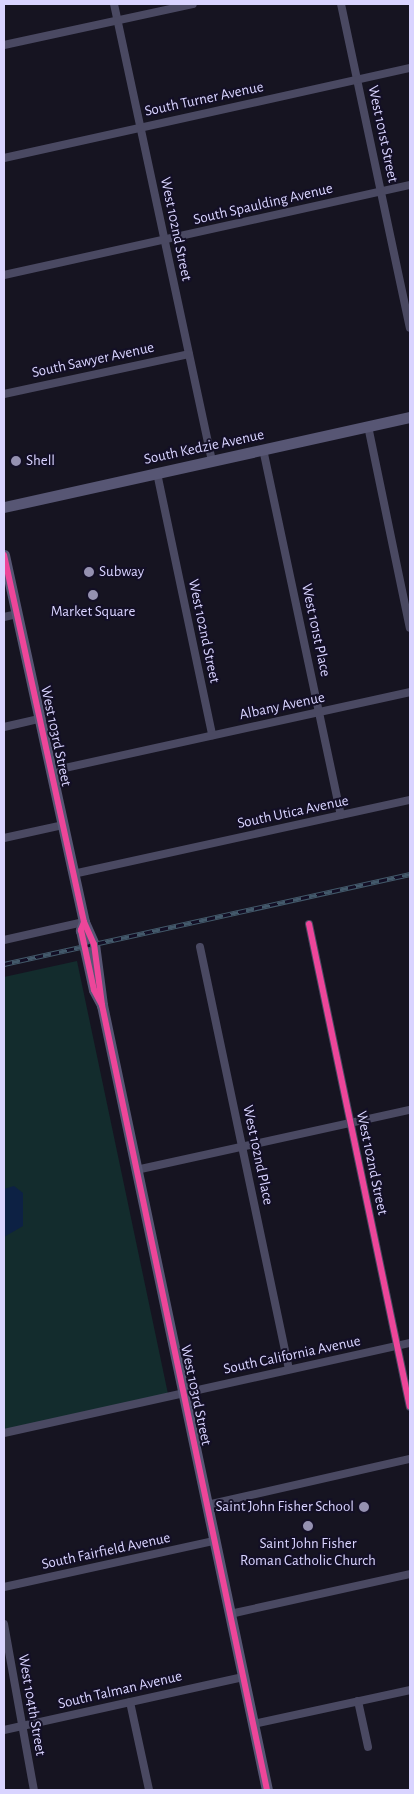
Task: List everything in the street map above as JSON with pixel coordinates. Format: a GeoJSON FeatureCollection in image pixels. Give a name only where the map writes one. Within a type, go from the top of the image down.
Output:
{"type":"FeatureCollection","features":[{"type":"Feature","properties":{"kind":"main road","name":"South Kedzie Avenue"},"geometry":{"type":"LineString","coordinates":[[4,507],[410,417]]}},
{"type":"Feature","properties":{"kind":"main road","name":"West 103rd Street"},"geometry":{"type":"LineString","coordinates":[[4,555],[84,922],[94,944],[102,1004],[267,1790]]}},
{"type":"Feature","properties":{"kind":"street","name":"West 102nd Street"},"geometry":{"type":"LineString","coordinates":[[114,4],[212,461]]}},
{"type":"Feature","properties":{"kind":"street"},"geometry":{"type":"LineString","coordinates":[[4,45],[193,4]]}},
{"type":"Feature","properties":{"kind":"street","name":"West 101st Street"},"geometry":{"type":"LineString","coordinates":[[341,4],[381,191],[408,305],[410,328]]}},
{"type":"Feature","properties":{"kind":"street","name":"South Turner Avenue"},"geometry":{"type":"LineString","coordinates":[[4,158],[410,68]]}},
{"type":"Feature","properties":{"kind":"street","name":"South Spaulding Avenue"},"geometry":{"type":"LineString","coordinates":[[4,276],[410,185]]}},
{"type":"Feature","properties":{"kind":"street","name":"South Sawyer Avenue"},"geometry":{"type":"LineString","coordinates":[[4,394],[189,354]]}},
{"type":"Feature","properties":{"kind":"street"},"geometry":{"type":"LineString","coordinates":[[368,426],[410,628]]}},
{"type":"Feature","properties":{"kind":"street","name":"West 101st Place"},"geometry":{"type":"LineString","coordinates":[[264,449],[341,816]]}},
{"type":"Feature","properties":{"kind":"street","name":"West 102nd Street"},"geometry":{"type":"LineString","coordinates":[[157,473],[212,735]]}},
{"type":"Feature","properties":{"kind":"street"},"geometry":{"type":"LineString","coordinates":[[4,617],[16,614]]}},
{"type":"Feature","properties":{"kind":"street","name":"Albany Avenue"},"geometry":{"type":"LineString","coordinates":[[51,771],[410,692]]}},
{"type":"Feature","properties":{"kind":"street"},"geometry":{"type":"LineString","coordinates":[[4,726],[39,719]]}},
{"type":"Feature","properties":{"kind":"street","name":"South Utica Avenue"},"geometry":{"type":"LineString","coordinates":[[73,874],[410,800]]}},
{"type":"Feature","properties":{"kind":"street"},"geometry":{"type":"LineString","coordinates":[[4,838],[62,825]]}},
{"type":"Feature","properties":{"kind":"street"},"geometry":{"type":"LineString","coordinates":[[4,940],[84,922]]}},
{"type":"Feature","properties":{"kind":"street","name":"West 102nd Street"},"geometry":{"type":"LineString","coordinates":[[309,924],[410,1407]]}},
{"type":"Feature","properties":{"kind":"street","name":"West 102nd Place"},"geometry":{"type":"LineString","coordinates":[[200,947],[289,1370]]}},
{"type":"Feature","properties":{"kind":"street"},"geometry":{"type":"LineString","coordinates":[[136,1170],[410,1110]]}},
{"type":"Feature","properties":{"kind":"street","name":"South California Avenue"},"geometry":{"type":"LineString","coordinates":[[4,1433],[410,1343]]}},
{"type":"Feature","properties":{"kind":"street"},"geometry":{"type":"LineString","coordinates":[[207,1505],[410,1459]]}},
{"type":"Feature","properties":{"kind":"street","name":"South Fairfield Avenue"},"geometry":{"type":"LineString","coordinates":[[4,1587],[214,1541]]}},
{"type":"Feature","properties":{"kind":"street"},"geometry":{"type":"LineString","coordinates":[[230,1614],[410,1574]]}},
{"type":"Feature","properties":{"kind":"street","name":"West 104th Street"},"geometry":{"type":"LineString","coordinates":[[4,1624],[34,1790]]}},
{"type":"Feature","properties":{"kind":"street","name":"South Talman Avenue"},"geometry":{"type":"LineString","coordinates":[[4,1730],[243,1677]]}},
{"type":"Feature","properties":{"kind":"street"},"geometry":{"type":"LineString","coordinates":[[253,1724],[410,1690]]}},
{"type":"Feature","properties":{"kind":"street"},"geometry":{"type":"LineString","coordinates":[[358,1701],[368,1747]]}},
{"type":"Feature","properties":{"kind":"street"},"geometry":{"type":"LineString","coordinates":[[130,1702],[149,1790]]}},
{"type":"Feature","properties":{"kind":"green space"},"geometry":{"type":"Polygon","coordinates":[[[77,961],[168,1394],[4,1430],[4,977],[77,961]]]}},
{"type":"Feature","properties":{"kind":"water"},"geometry":{"type":"Polygon","coordinates":[[[14,1186],[23,1193],[23,1226],[4,1237],[4,1189],[14,1186]]]}},
{"type":"Feature","properties":{"kind":"railway"},"geometry":{"type":"LineString","coordinates":[[4,964],[410,874]]}},
{"type":"Feature","properties":{"kind":"cycle path"},"geometry":{"type":"LineString","coordinates":[[4,555],[84,922],[94,944],[102,1005],[267,1790]]}},
{"type":"Feature","properties":{"kind":"cycle path"},"geometry":{"type":"LineString","coordinates":[[84,922],[81,930],[94,990],[102,1005]]}},
{"type":"Feature","properties":{"kind":"cycle path"},"geometry":{"type":"LineString","coordinates":[[309,924],[410,1407]]}},
{"type":"Feature","properties":{"kind":"place","name":"Shell"},"geometry":{"type":"Point","coordinates":[16,461]}},
{"type":"Feature","properties":{"kind":"place","name":"Subway"},"geometry":{"type":"Point","coordinates":[89,572]}},
{"type":"Feature","properties":{"kind":"place","name":"Market Square"},"geometry":{"type":"Point","coordinates":[93,595]}},
{"type":"Feature","properties":{"kind":"place","name":"Saint John Fisher School"},"geometry":{"type":"Point","coordinates":[364,1507]}},
{"type":"Feature","properties":{"kind":"place","name":"Saint John Fisher Roman Catholic Church"},"geometry":{"type":"Point","coordinates":[308,1526]}}]}
